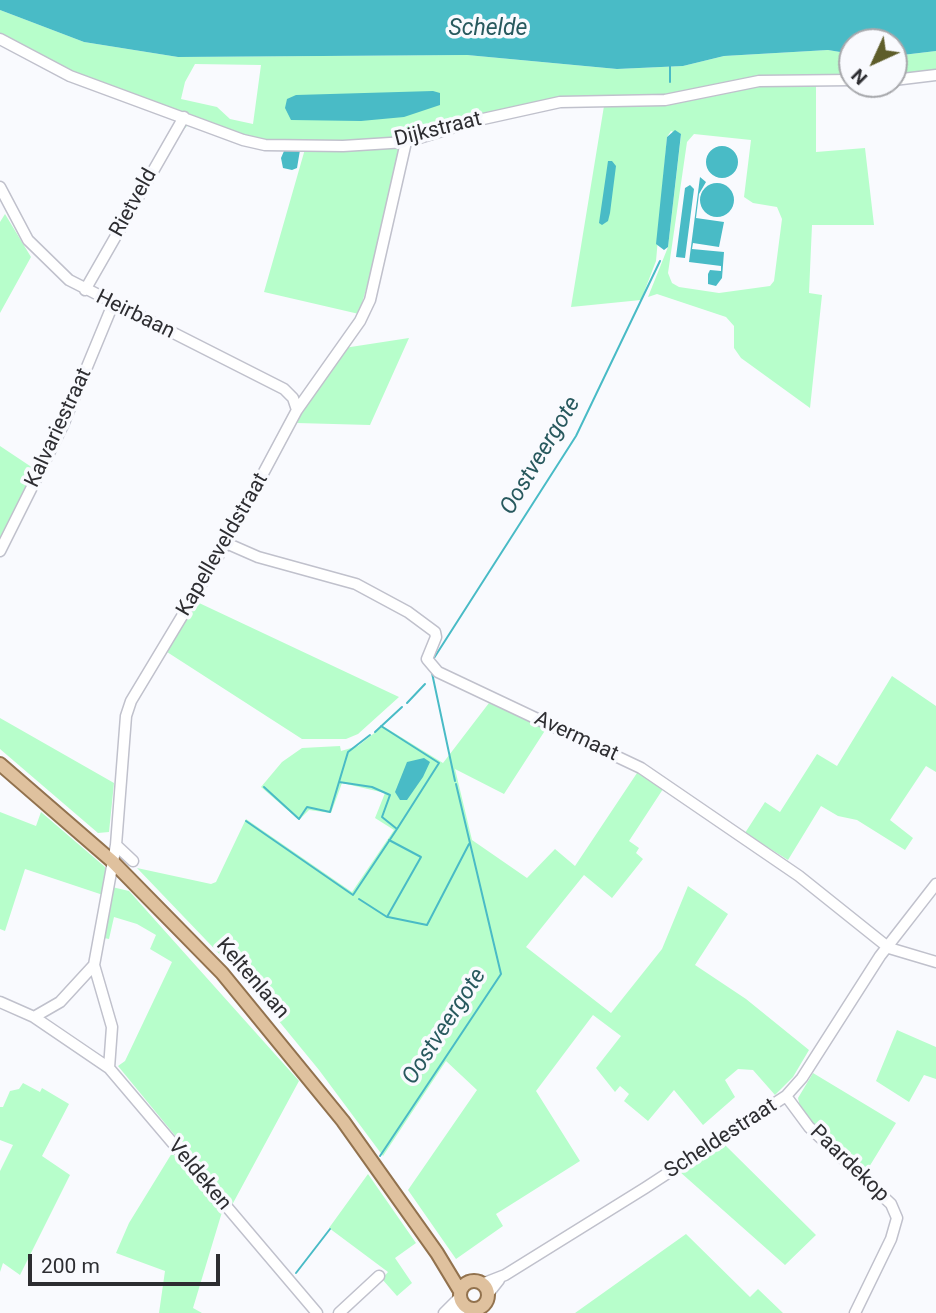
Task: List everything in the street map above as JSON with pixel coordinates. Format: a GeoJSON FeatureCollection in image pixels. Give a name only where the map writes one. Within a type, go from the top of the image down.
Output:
{"type":"FeatureCollection","features":[{"type":"Feature","properties":{"kind":"main road","name":"Keltenlaan"},"geometry":{"type":"LineString","coordinates":[[0,764],[113,861],[205,954],[343,1121],[437,1253],[475,1299]]}},
{"type":"Feature","properties":{"kind":"street","name":"Dijkstraat"},"geometry":{"type":"LineString","coordinates":[[0,39],[70,76],[243,140],[265,145],[343,146],[406,142],[474,121],[560,102],[665,100],[768,80],[838,80]]}},
{"type":"Feature","properties":{"kind":"street"},"geometry":{"type":"LineString","coordinates":[[908,78],[936,75]]}},
{"type":"Feature","properties":{"kind":"street","name":"Rietveld"},"geometry":{"type":"LineString","coordinates":[[85,290],[184,117]]}},
{"type":"Feature","properties":{"kind":"street","name":"Kapelleveldstraat"},"geometry":{"type":"LineString","coordinates":[[94,965],[116,845],[124,727],[131,701],[226,543],[297,410],[353,332],[370,300],[406,142]]}},
{"type":"Feature","properties":{"kind":"street","name":"Heirbaan"},"geometry":{"type":"LineString","coordinates":[[0,187],[28,240],[51,265],[85,290],[284,389],[293,398],[297,410]]}},
{"type":"Feature","properties":{"kind":"street","name":"Kalvariestraat"},"geometry":{"type":"LineString","coordinates":[[0,551],[64,425],[113,304]]}},
{"type":"Feature","properties":{"kind":"street","name":"Avermaat"},"geometry":{"type":"LineString","coordinates":[[226,543],[258,557],[356,584],[408,612],[435,632],[436,638],[427,659],[438,672],[641,768],[799,876],[889,948],[936,962]]}},
{"type":"Feature","properties":{"kind":"street"},"geometry":{"type":"LineString","coordinates":[[116,845],[134,861]]}},
{"type":"Feature","properties":{"kind":"street","name":"Scheldestraat"},"geometry":{"type":"LineString","coordinates":[[446,1313],[475,1299],[505,1275],[716,1145],[786,1096],[936,884]]}},
{"type":"Feature","properties":{"kind":"street"},"geometry":{"type":"LineString","coordinates":[[34,1017],[60,1002],[94,965]]}},
{"type":"Feature","properties":{"kind":"street"},"geometry":{"type":"LineString","coordinates":[[94,965],[112,1027],[109,1068]]}},
{"type":"Feature","properties":{"kind":"street","name":"Veldeken"},"geometry":{"type":"LineString","coordinates":[[0,1002],[34,1017],[109,1068],[317,1313]]}},
{"type":"Feature","properties":{"kind":"street","name":"Paardekop"},"geometry":{"type":"LineString","coordinates":[[786,1096],[809,1126],[891,1204],[897,1218],[891,1239],[855,1313]]}},
{"type":"Feature","properties":{"kind":"street"},"geometry":{"type":"LineString","coordinates":[[339,1313],[379,1276]]}},
{"type":"Feature","properties":{"kind":"green space"},"geometry":{"type":"Polygon","coordinates":[[[0,10],[84,42],[178,57],[467,55],[617,69],[683,66],[724,56],[838,52],[838,80],[816,80],[816,152],[865,148],[874,225],[812,225],[809,293],[822,295],[810,408],[741,358],[734,348],[734,326],[726,317],[657,294],[648,297],[668,247],[681,135],[671,131],[667,137],[656,261],[641,300],[571,307],[604,106],[563,106],[475,125],[406,148],[359,314],[264,292],[305,149],[238,144],[189,124],[182,131],[179,129],[184,122],[82,79],[0,38],[0,10]],[[195,64],[185,82],[181,99],[217,107],[230,119],[253,124],[261,65],[195,64]],[[694,134],[687,142],[668,273],[672,283],[679,287],[719,293],[770,286],[774,281],[782,219],[777,207],[753,203],[744,197],[751,140],[694,134]]]}},
{"type":"Feature","properties":{"kind":"green space"},"geometry":{"type":"Polygon","coordinates":[[[936,51],[936,75],[908,78],[908,54],[936,51]]]}},
{"type":"Feature","properties":{"kind":"green space"},"geometry":{"type":"Polygon","coordinates":[[[5,214],[31,257],[0,313],[0,222],[5,214]]]}},
{"type":"Feature","properties":{"kind":"green space"},"geometry":{"type":"Polygon","coordinates":[[[409,338],[370,425],[297,423],[304,406],[344,348],[409,338]]]}},
{"type":"Feature","properties":{"kind":"green space"},"geometry":{"type":"Polygon","coordinates":[[[0,446],[36,470],[0,542],[0,446]]]}},
{"type":"Feature","properties":{"kind":"green space"},"geometry":{"type":"Polygon","coordinates":[[[197,602],[399,697],[358,734],[346,739],[302,739],[167,652],[197,602]]]}},
{"type":"Feature","properties":{"kind":"green space"},"geometry":{"type":"Polygon","coordinates":[[[892,676],[936,706],[936,772],[926,766],[890,820],[913,838],[905,850],[857,820],[838,816],[821,806],[788,860],[745,833],[765,802],[780,812],[817,754],[837,766],[892,676]]]}},
{"type":"Feature","properties":{"kind":"green space"},"geometry":{"type":"Polygon","coordinates":[[[489,703],[546,729],[504,794],[455,769],[472,840],[527,878],[555,849],[575,866],[639,770],[665,786],[629,841],[639,848],[636,853],[643,859],[612,898],[584,875],[526,947],[611,1013],[662,949],[688,886],[728,914],[695,965],[746,999],[809,1050],[793,1077],[775,1095],[753,1070],[738,1069],[725,1080],[735,1097],[703,1125],[674,1090],[648,1121],[624,1101],[629,1094],[620,1086],[615,1092],[596,1068],[621,1036],[593,1015],[536,1091],[580,1161],[496,1214],[503,1226],[456,1259],[408,1190],[477,1090],[446,1061],[383,1156],[319,1070],[251,987],[137,868],[211,884],[216,882],[246,819],[352,892],[394,830],[375,818],[385,793],[342,783],[331,813],[309,810],[299,820],[261,787],[282,762],[302,748],[340,746],[341,751],[358,746],[383,726],[443,763],[489,703]]]}},
{"type":"Feature","properties":{"kind":"green space"},"geometry":{"type":"Polygon","coordinates":[[[0,718],[114,783],[109,832],[98,833],[0,749],[0,718]]]}},
{"type":"Feature","properties":{"kind":"green space"},"geometry":{"type":"Polygon","coordinates":[[[0,812],[36,826],[41,812],[105,867],[108,872],[103,895],[25,869],[5,931],[0,929],[0,812]]]}},
{"type":"Feature","properties":{"kind":"green space"},"geometry":{"type":"Polygon","coordinates":[[[112,887],[129,891],[299,1081],[232,1205],[118,1066],[125,1061],[172,962],[150,949],[156,935],[137,924],[114,917],[109,939],[104,938],[112,887]]]}},
{"type":"Feature","properties":{"kind":"green space"},"geometry":{"type":"Polygon","coordinates":[[[897,1030],[936,1047],[936,1079],[924,1075],[909,1102],[876,1081],[897,1030]]]}},
{"type":"Feature","properties":{"kind":"green space"},"geometry":{"type":"Polygon","coordinates":[[[813,1073],[896,1123],[866,1172],[804,1116],[798,1098],[813,1073]]]}},
{"type":"Feature","properties":{"kind":"green space"},"geometry":{"type":"Polygon","coordinates":[[[23,1083],[40,1092],[42,1088],[69,1104],[42,1156],[70,1175],[20,1275],[3,1263],[0,1272],[0,1171],[13,1145],[0,1140],[0,1107],[3,1107],[10,1091],[19,1089],[23,1083]]]}},
{"type":"Feature","properties":{"kind":"green space"},"geometry":{"type":"Polygon","coordinates":[[[725,1145],[816,1235],[785,1265],[680,1172],[725,1145]]]}},
{"type":"Feature","properties":{"kind":"green space"},"geometry":{"type":"Polygon","coordinates":[[[172,1153],[222,1212],[193,1308],[202,1313],[159,1313],[165,1271],[116,1253],[129,1223],[172,1153]]]}},
{"type":"Feature","properties":{"kind":"green space"},"geometry":{"type":"Polygon","coordinates":[[[368,1174],[416,1243],[395,1258],[412,1283],[397,1296],[382,1279],[388,1272],[329,1228],[368,1174]]]}},
{"type":"Feature","properties":{"kind":"green space"},"geometry":{"type":"Polygon","coordinates":[[[686,1234],[750,1297],[758,1289],[783,1313],[575,1313],[686,1234]]]}},
{"type":"Feature","properties":{"kind":"water","name":"Schelde"},"geometry":{"type":"Polygon","coordinates":[[[0,0],[936,0],[936,51],[908,54],[908,28],[838,28],[838,52],[724,56],[683,66],[617,69],[467,55],[178,57],[84,42],[0,10],[0,0]]]}},
{"type":"Feature","properties":{"kind":"water"},"geometry":{"type":"Polygon","coordinates":[[[440,93],[440,105],[404,117],[361,121],[291,120],[285,108],[287,99],[296,95],[440,93]]]}},
{"type":"Feature","properties":{"kind":"water"},"geometry":{"type":"Polygon","coordinates":[[[675,130],[681,134],[668,247],[664,250],[656,244],[667,137],[675,130]]]}},
{"type":"Feature","properties":{"kind":"water"},"geometry":{"type":"Polygon","coordinates":[[[722,146],[734,150],[738,162],[734,174],[722,178],[710,174],[706,162],[710,150],[722,146]]]}},
{"type":"Feature","properties":{"kind":"water"},"geometry":{"type":"Polygon","coordinates":[[[300,150],[297,168],[283,168],[281,158],[284,151],[300,150]]]}},
{"type":"Feature","properties":{"kind":"water"},"geometry":{"type":"Polygon","coordinates":[[[608,161],[612,161],[616,166],[610,213],[608,221],[602,225],[599,223],[608,161]]]}},
{"type":"Feature","properties":{"kind":"water"},"geometry":{"type":"Polygon","coordinates":[[[700,177],[706,182],[699,194],[696,218],[724,222],[719,247],[693,243],[692,249],[724,252],[722,278],[716,286],[708,284],[708,274],[710,270],[721,271],[721,266],[689,262],[700,177]]]}},
{"type":"Feature","properties":{"kind":"water"},"geometry":{"type":"Polygon","coordinates":[[[717,183],[729,188],[734,200],[729,212],[717,217],[705,212],[700,200],[705,188],[717,183]]]}},
{"type":"Feature","properties":{"kind":"water"},"geometry":{"type":"Polygon","coordinates":[[[690,185],[694,189],[685,258],[676,257],[685,188],[690,185]]]}},
{"type":"Feature","properties":{"kind":"water"},"geometry":{"type":"Polygon","coordinates":[[[424,758],[430,762],[423,777],[407,800],[400,800],[395,792],[407,762],[424,758]]]}},
{"type":"Feature","properties":{"kind":"waterway","name":"Oostveergote"},"geometry":{"type":"LineString","coordinates":[[670,65],[670,82]]}},
{"type":"Feature","properties":{"kind":"waterway","name":"Oostveergote"},"geometry":{"type":"LineString","coordinates":[[434,658],[576,436],[660,261]]}},
{"type":"Feature","properties":{"kind":"waterway","name":"Oostveergote"},"geometry":{"type":"LineString","coordinates":[[432,673],[455,781]]}},
{"type":"Feature","properties":{"kind":"waterway"},"geometry":{"type":"LineString","coordinates":[[407,703],[425,684]]}},
{"type":"Feature","properties":{"kind":"waterway"},"geometry":{"type":"LineString","coordinates":[[375,732],[402,707]]}},
{"type":"Feature","properties":{"kind":"waterway"},"geometry":{"type":"LineString","coordinates":[[339,782],[372,787],[390,795],[382,817],[397,829],[439,763],[381,726]]}},
{"type":"Feature","properties":{"kind":"waterway"},"geometry":{"type":"LineString","coordinates":[[264,787],[299,819],[307,807],[330,812],[348,752],[370,735]]}},
{"type":"Feature","properties":{"kind":"waterway","name":"Oostveergote"},"geometry":{"type":"LineString","coordinates":[[380,1156],[501,974],[456,784]]}},
{"type":"Feature","properties":{"kind":"waterway"},"geometry":{"type":"LineString","coordinates":[[246,821],[353,895],[397,829]]}},
{"type":"Feature","properties":{"kind":"waterway"},"geometry":{"type":"LineString","coordinates":[[359,899],[387,917],[421,857],[389,840]]}},
{"type":"Feature","properties":{"kind":"waterway"},"geometry":{"type":"LineString","coordinates":[[388,917],[427,925],[469,844]]}},
{"type":"Feature","properties":{"kind":"waterway","name":"Oostveergote"},"geometry":{"type":"LineString","coordinates":[[296,1273],[330,1229]]}}]}
